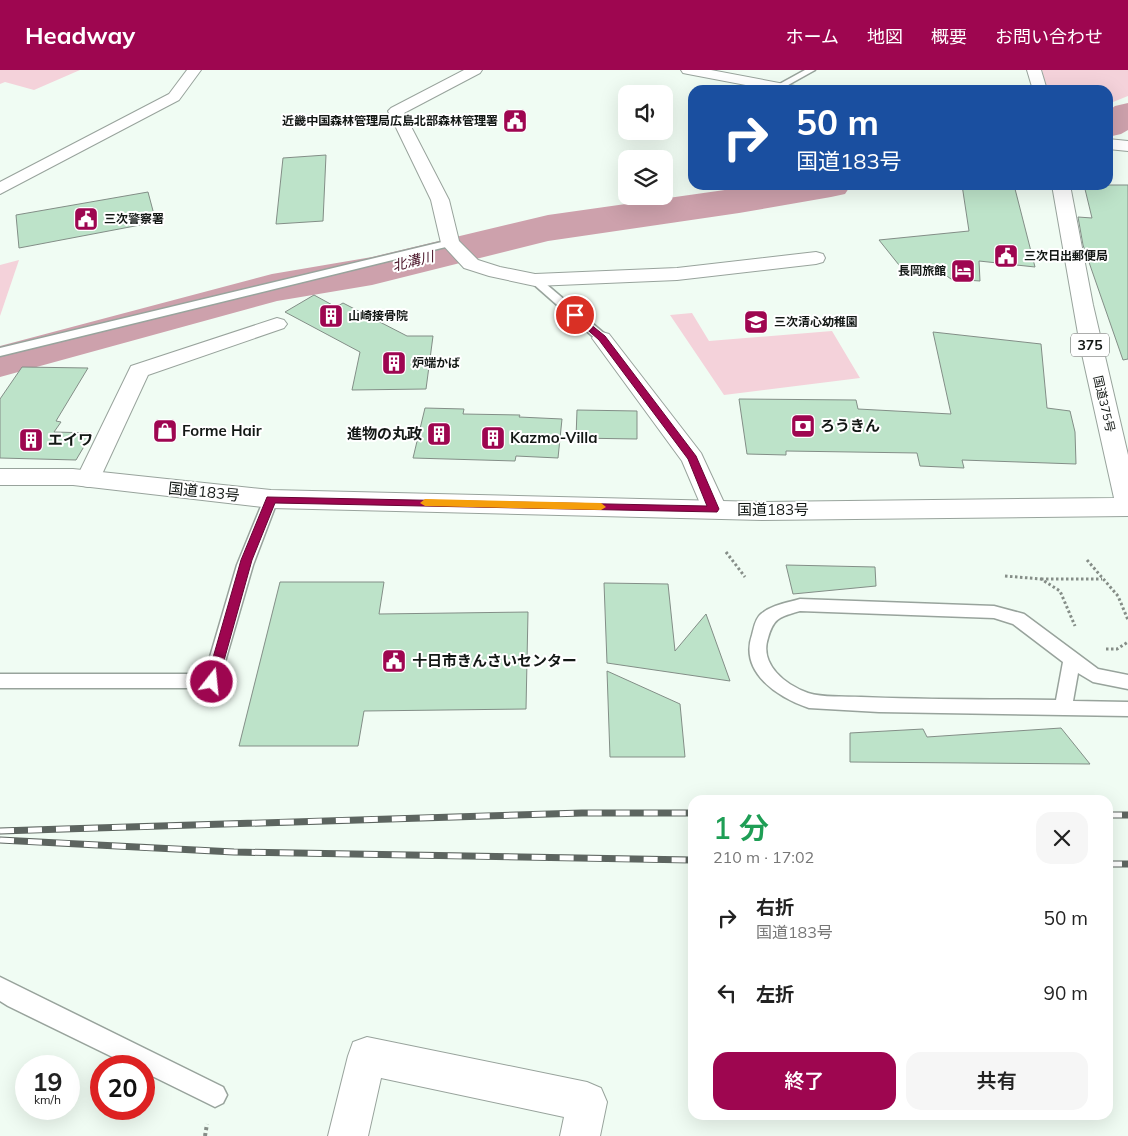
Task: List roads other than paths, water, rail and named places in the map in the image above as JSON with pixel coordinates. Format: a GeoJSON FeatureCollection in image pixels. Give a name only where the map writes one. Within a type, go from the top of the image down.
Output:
{"type":"FeatureCollection","features":[{"type":"Feature","properties":{"kind":"main road"},"geometry":{"type":"LineString","coordinates":[[0,189],[174,97],[194,70]]}},
{"type":"Feature","properties":{"kind":"main road"},"geometry":{"type":"LineString","coordinates":[[475,70],[396,111],[440,200],[456,249],[471,264],[496,272],[535,280],[677,274],[816,258]]}},
{"type":"Feature","properties":{"kind":"main road"},"geometry":{"type":"LineString","coordinates":[[688,70],[767,85]]}},
{"type":"Feature","properties":{"kind":"main road"},"geometry":{"type":"LineString","coordinates":[[1034,70],[1038,85]]}},
{"type":"Feature","properties":{"kind":"main road"},"geometry":{"type":"LineString","coordinates":[[1113,144],[1128,146]]}},
{"type":"Feature","properties":{"kind":"main road","name":"国道375号"},"geometry":{"type":"LineString","coordinates":[[1062,190],[1073,266],[1100,391],[1128,503]]}},
{"type":"Feature","properties":{"kind":"main road"},"geometry":{"type":"LineString","coordinates":[[88,479],[139,371],[277,324]]}},
{"type":"Feature","properties":{"kind":"main road"},"geometry":{"type":"LineString","coordinates":[[602,338],[693,459],[714,509]]}},
{"type":"Feature","properties":{"kind":"main road","name":"国道183号"},"geometry":{"type":"LineString","coordinates":[[0,477],[73,477],[271,499],[714,509],[1128,507]]}},
{"type":"Feature","properties":{"kind":"main road"},"geometry":{"type":"LineString","coordinates":[[348,1136],[367,1056],[588,1102],[580,1136]]}},
{"type":"Feature","properties":{"kind":"lane"},"geometry":{"type":"LineString","coordinates":[[782,85],[811,70]]}},
{"type":"Feature","properties":{"kind":"lane"},"geometry":{"type":"LineString","coordinates":[[0,352],[456,249]]}},
{"type":"Feature","properties":{"kind":"lane"},"geometry":{"type":"LineString","coordinates":[[535,280],[602,338]]}},
{"type":"Feature","properties":{"kind":"lane"},"geometry":{"type":"LineString","coordinates":[[0,681],[212,682],[246,560],[271,499]]}},
{"type":"Feature","properties":{"kind":"lane"},"geometry":{"type":"LineString","coordinates":[[1128,682],[1093,675],[1018,619],[994,612],[800,605],[779,611],[764,620],[758,642],[759,658],[769,678],[786,691],[809,701],[879,705],[1128,709]]}},
{"type":"Feature","properties":{"kind":"lane"},"geometry":{"type":"LineString","coordinates":[[1063,708],[1072,659]]}},
{"type":"Feature","properties":{"kind":"lane"},"geometry":{"type":"LineString","coordinates":[[0,988],[16,998],[215,1095]]}},
{"type":"Feature","properties":{"kind":"waterway","name":"北溝川"},"geometry":{"type":"LineString","coordinates":[[1113,123],[1128,114]]}},
{"type":"Feature","properties":{"kind":"waterway","name":"北溝川"},"geometry":{"type":"LineString","coordinates":[[0,362],[272,288],[372,271],[548,228],[739,201],[802,190]]}},
{"type":"Feature","properties":{"kind":"railway"},"geometry":{"type":"LineString","coordinates":[[0,831],[582,813],[688,813]]}},
{"type":"Feature","properties":{"kind":"railway"},"geometry":{"type":"LineString","coordinates":[[1113,815],[1128,815]]}},
{"type":"Feature","properties":{"kind":"railway"},"geometry":{"type":"LineString","coordinates":[[0,840],[234,852],[688,860]]}},
{"type":"Feature","properties":{"kind":"railway"},"geometry":{"type":"LineString","coordinates":[[1113,864],[1128,864]]}},
{"type":"Feature","properties":{"kind":"place","name":"近畿中国森林管理局広島北部森林管理署"},"geometry":{"type":"Point","coordinates":[515,121]}},
{"type":"Feature","properties":{"kind":"place","name":"三次警察署"},"geometry":{"type":"Point","coordinates":[86,219]}},
{"type":"Feature","properties":{"kind":"place","name":"三次日出郵便局"},"geometry":{"type":"Point","coordinates":[1006,256]}},
{"type":"Feature","properties":{"kind":"place","name":"長岡旅館"},"geometry":{"type":"Point","coordinates":[963,271]}},
{"type":"Feature","properties":{"kind":"place","name":"山崎接骨院"},"geometry":{"type":"Point","coordinates":[331,316]}},
{"type":"Feature","properties":{"kind":"place","name":"三次清心幼稚園"},"geometry":{"type":"Point","coordinates":[756,322]}},
{"type":"Feature","properties":{"kind":"place","name":"炉端かば"},"geometry":{"type":"Point","coordinates":[394,363]}},
{"type":"Feature","properties":{"kind":"place","name":"ろうきん"},"geometry":{"type":"Point","coordinates":[803,426]}},
{"type":"Feature","properties":{"kind":"place","name":"Forme Hair"},"geometry":{"type":"Point","coordinates":[165,431]}},
{"type":"Feature","properties":{"kind":"place","name":"進物の丸政"},"geometry":{"type":"Point","coordinates":[439,434]}},
{"type":"Feature","properties":{"kind":"place","name":"Kazmo-Villa"},"geometry":{"type":"Point","coordinates":[493,438]}},
{"type":"Feature","properties":{"kind":"place","name":"エイワ"},"geometry":{"type":"Point","coordinates":[31,440]}},
{"type":"Feature","properties":{"kind":"place","name":"十日市きんさいセンター"},"geometry":{"type":"Point","coordinates":[394,661]}}]}
